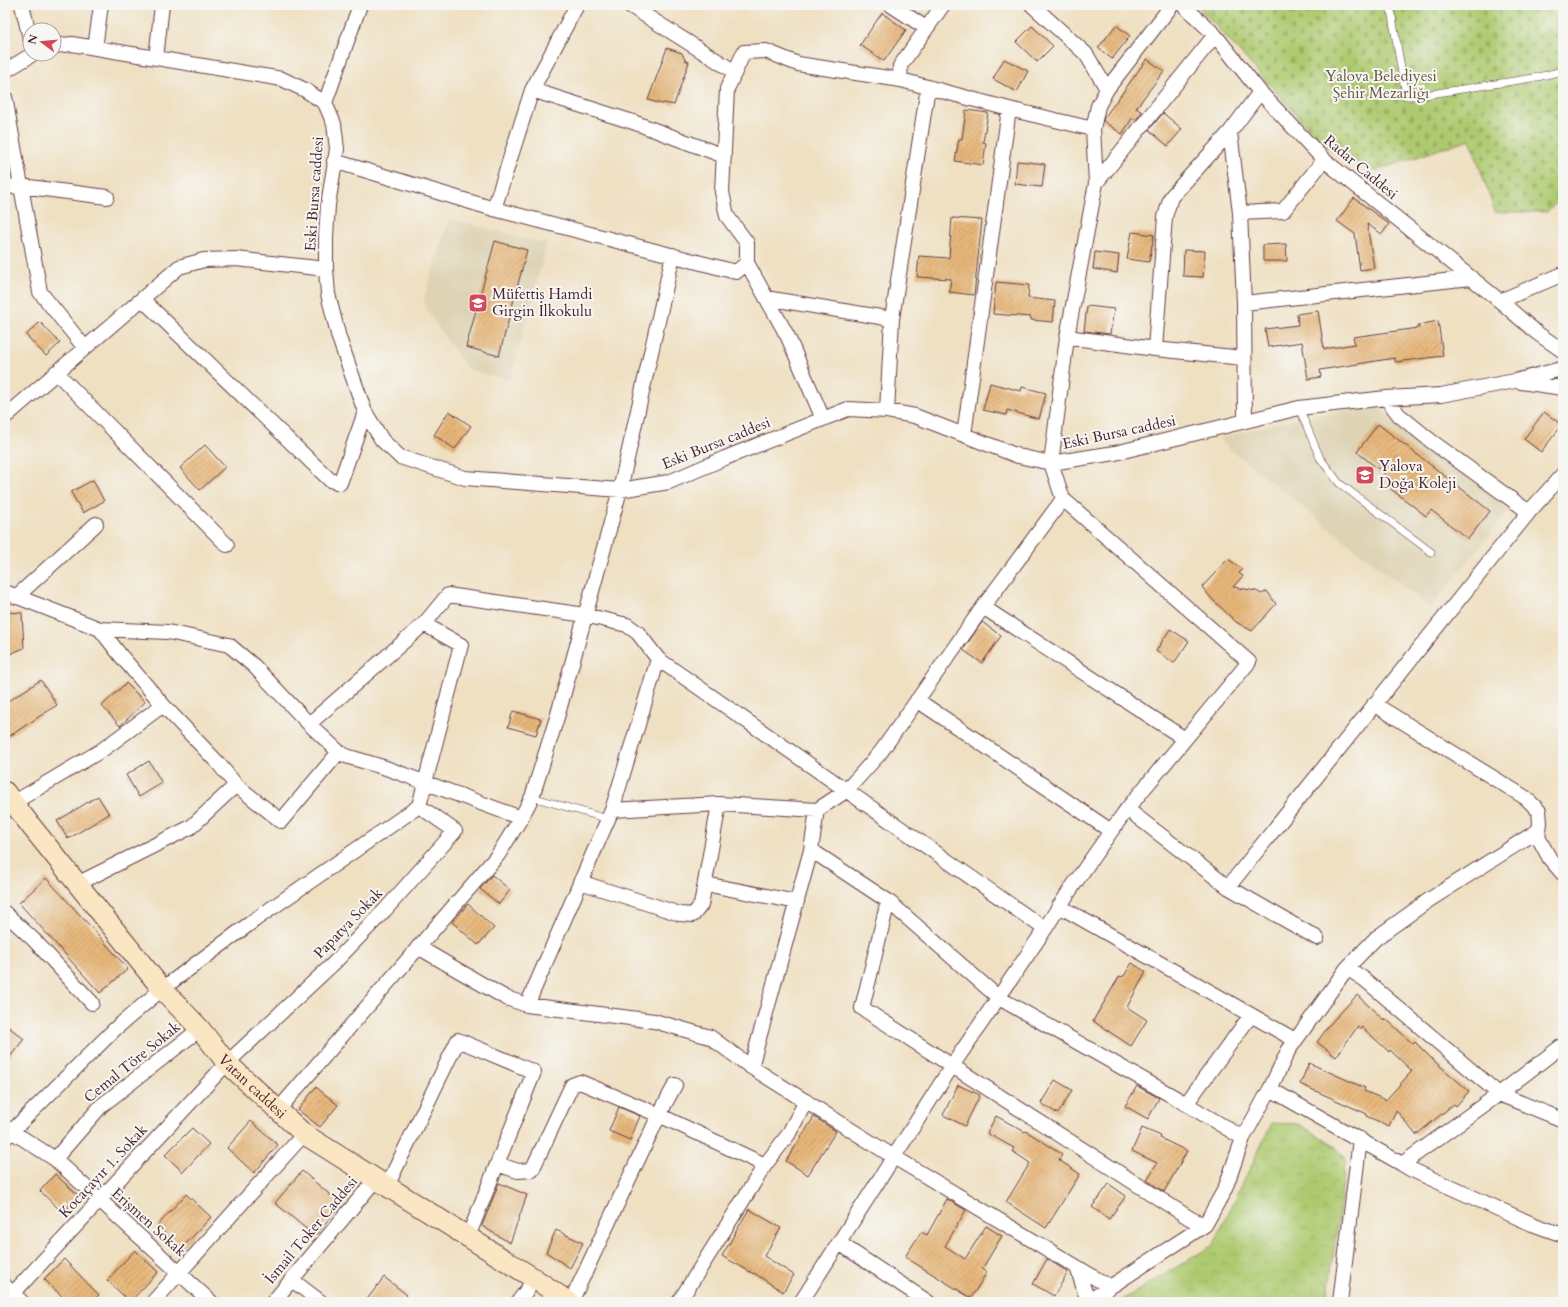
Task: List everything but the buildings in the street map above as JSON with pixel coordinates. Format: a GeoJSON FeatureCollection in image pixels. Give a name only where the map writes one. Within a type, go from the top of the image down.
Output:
{"type":"FeatureCollection","features":[{"type":"Feature","properties":{"kind":"street"},"geometry":{"type":"LineString","coordinates":[[22,5],[26,22]]}},
{"type":"Feature","properties":{"kind":"street"},"geometry":{"type":"LineString","coordinates":[[96,48],[101,5]]}},
{"type":"Feature","properties":{"kind":"street"},"geometry":{"type":"LineString","coordinates":[[156,58],[162,5]]}},
{"type":"Feature","properties":{"kind":"street"},"geometry":{"type":"LineString","coordinates":[[62,45],[72,44],[282,79],[305,90],[325,103],[360,5]]}},
{"type":"Feature","properties":{"kind":"street"},"geometry":{"type":"LineString","coordinates":[[494,209],[532,90],[577,5]]}},
{"type":"Feature","properties":{"kind":"street"},"geometry":{"type":"LineString","coordinates":[[629,5],[735,72]]}},
{"type":"Feature","properties":{"kind":"street"},"geometry":{"type":"LineString","coordinates":[[891,5],[926,28]]}},
{"type":"Feature","properties":{"kind":"street"},"geometry":{"type":"LineString","coordinates":[[901,80],[900,66],[943,5]]}},
{"type":"Feature","properties":{"kind":"street"},"geometry":{"type":"LineString","coordinates":[[1032,5],[1086,54],[1107,89]]}},
{"type":"Feature","properties":{"kind":"street"},"geometry":{"type":"LineString","coordinates":[[801,1302],[952,1066],[1111,831],[1127,809],[1249,662],[1063,499],[1051,463],[1067,337],[1096,183],[1093,129],[1098,106],[1107,89],[1172,5]]}},
{"type":"Feature","properties":{"kind":"street","name":"Radar Caddesi"},"geometry":{"type":"LineString","coordinates":[[1183,5],[1215,35],[1260,92],[1324,160],[1537,333],[1563,351]]}},
{"type":"Feature","properties":{"kind":"street"},"geometry":{"type":"LineString","coordinates":[[1096,183],[1215,35]]}},
{"type":"Feature","properties":{"kind":"street"},"geometry":{"type":"LineString","coordinates":[[823,419],[788,337],[747,263],[747,243],[727,216],[722,192],[727,89],[744,52],[766,51],[798,64],[901,80],[1009,109],[1093,129]]}},
{"type":"Feature","properties":{"kind":"street"},"geometry":{"type":"LineString","coordinates":[[5,71],[22,61]]}},
{"type":"Feature","properties":{"kind":"street"},"geometry":{"type":"LineString","coordinates":[[886,411],[892,319],[928,87]]}},
{"type":"Feature","properties":{"kind":"street"},"geometry":{"type":"LineString","coordinates":[[532,90],[633,122],[724,156]]}},
{"type":"Feature","properties":{"kind":"street"},"geometry":{"type":"LineString","coordinates":[[1155,349],[1165,217],[1171,197],[1230,132],[1260,92]]}},
{"type":"Feature","properties":{"kind":"street"},"geometry":{"type":"LineString","coordinates":[[5,97],[40,292],[85,348]]}},
{"type":"Feature","properties":{"kind":"street","name":"Eski Bursa caddesi"},"geometry":{"type":"LineString","coordinates":[[325,103],[334,124],[337,149],[328,205],[326,236],[328,294],[339,338],[365,412],[382,440],[400,457],[465,478],[620,490],[669,482],[848,409],[886,411],[915,416],[1018,456],[1051,463],[1116,453],[1299,408],[1386,398],[1441,395],[1515,381],[1562,368]]}},
{"type":"Feature","properties":{"kind":"street"},"geometry":{"type":"LineString","coordinates":[[964,435],[1009,109]]}},
{"type":"Feature","properties":{"kind":"street"},"geometry":{"type":"LineString","coordinates":[[1230,132],[1240,213],[1244,303],[1243,358],[1245,421]]}},
{"type":"Feature","properties":{"kind":"street"},"geometry":{"type":"LineString","coordinates":[[1240,213],[1283,211],[1324,160]]}},
{"type":"Feature","properties":{"kind":"street"},"geometry":{"type":"LineString","coordinates":[[334,161],[494,209],[736,272],[747,263]]}},
{"type":"Feature","properties":{"kind":"street"},"geometry":{"type":"LineString","coordinates":[[5,187],[21,186],[107,197]]}},
{"type":"Feature","properties":{"kind":"street"},"geometry":{"type":"LineString","coordinates":[[278,1110],[498,855],[532,797],[558,714],[620,490],[672,255]]}},
{"type":"Feature","properties":{"kind":"street"},"geometry":{"type":"LineString","coordinates":[[5,417],[179,267],[204,260],[236,259],[326,269]]}},
{"type":"Feature","properties":{"kind":"street"},"geometry":{"type":"LineString","coordinates":[[1500,302],[1563,274]]}},
{"type":"Feature","properties":{"kind":"street"},"geometry":{"type":"LineString","coordinates":[[1244,303],[1471,278]]}},
{"type":"Feature","properties":{"kind":"street"},"geometry":{"type":"LineString","coordinates":[[766,298],[892,319]]}},
{"type":"Feature","properties":{"kind":"street"},"geometry":{"type":"LineString","coordinates":[[142,299],[330,480],[340,483],[365,412]]}},
{"type":"Feature","properties":{"kind":"street","name":"Radar Caddesi"},"geometry":{"type":"LineString","coordinates":[[1537,333],[1562,368]]}},
{"type":"Feature","properties":{"kind":"street"},"geometry":{"type":"LineString","coordinates":[[1067,337],[1155,349],[1243,358]]}},
{"type":"Feature","properties":{"kind":"street"},"geometry":{"type":"LineString","coordinates":[[1562,368],[1560,381],[1563,387]]}},
{"type":"Feature","properties":{"kind":"street"},"geometry":{"type":"LineString","coordinates":[[56,372],[227,546]]}},
{"type":"Feature","properties":{"kind":"street","name":"Eski Bursa caddesi"},"geometry":{"type":"LineString","coordinates":[[1515,381],[1563,387]]}},
{"type":"Feature","properties":{"kind":"street"},"geometry":{"type":"LineString","coordinates":[[1386,398],[1399,415],[1420,432],[1529,512]]}},
{"type":"Feature","properties":{"kind":"street"},"geometry":{"type":"LineString","coordinates":[[1228,887],[1529,512],[1563,474]]}},
{"type":"Feature","properties":{"kind":"street"},"geometry":{"type":"LineString","coordinates":[[610,814],[719,804],[817,810],[846,791],[880,753],[983,607],[1063,499]]}},
{"type":"Feature","properties":{"kind":"street"},"geometry":{"type":"LineString","coordinates":[[96,524],[10,595],[100,629],[168,632],[229,645],[254,666],[309,724],[346,756],[426,782],[521,818]]}},
{"type":"Feature","properties":{"kind":"street"},"geometry":{"type":"LineString","coordinates":[[309,724],[424,624],[448,595],[585,616],[626,625],[638,633],[658,659],[1045,930]]}},
{"type":"Feature","properties":{"kind":"street"},"geometry":{"type":"LineString","coordinates":[[983,607],[1185,739]]}},
{"type":"Feature","properties":{"kind":"street"},"geometry":{"type":"LineString","coordinates":[[7,1132],[115,1029],[162,989],[256,919],[419,806],[462,645],[424,624]]}},
{"type":"Feature","properties":{"kind":"street"},"geometry":{"type":"LineString","coordinates":[[100,629],[163,705],[218,763],[236,785],[281,821],[340,752]]}},
{"type":"Feature","properties":{"kind":"street"},"geometry":{"type":"LineString","coordinates":[[527,1005],[610,814],[658,659]]}},
{"type":"Feature","properties":{"kind":"street"},"geometry":{"type":"LineString","coordinates":[[917,700],[1111,831]]}},
{"type":"Feature","properties":{"kind":"street"},"geometry":{"type":"LineString","coordinates":[[1374,704],[1526,798],[1539,811],[1538,837],[1550,859],[1563,874]]}},
{"type":"Feature","properties":{"kind":"street"},"geometry":{"type":"LineString","coordinates":[[9,797],[102,750],[163,705]]}},
{"type":"Feature","properties":{"kind":"street"},"geometry":{"type":"LineString","coordinates":[[77,884],[190,827],[236,785]]}},
{"type":"Feature","properties":{"kind":"street","name":"Vatan caddesi"},"geometry":{"type":"LineString","coordinates":[[9,797],[162,989],[200,1029],[227,1063],[304,1134],[570,1302]]}},
{"type":"Feature","properties":{"kind":"street"},"geometry":{"type":"LineString","coordinates":[[580,882],[680,914],[693,914],[701,905],[719,804]]}},
{"type":"Feature","properties":{"kind":"street","name":"Papatya Sokak"},"geometry":{"type":"LineString","coordinates":[[227,1063],[350,947],[455,831],[419,806]]}},
{"type":"Feature","properties":{"kind":"street"},"geometry":{"type":"LineString","coordinates":[[1127,809],[1228,887],[1317,938]]}},
{"type":"Feature","properties":{"kind":"street"},"geometry":{"type":"LineString","coordinates":[[751,1067],[811,850],[817,810]]}},
{"type":"Feature","properties":{"kind":"street"},"geometry":{"type":"LineString","coordinates":[[1077,1267],[1088,1302],[1110,1286],[1205,1225],[1225,1189],[1243,1138],[1270,1089],[1288,1051],[1347,968],[1376,938],[1430,900],[1539,830]]}},
{"type":"Feature","properties":{"kind":"street"},"geometry":{"type":"LineString","coordinates":[[811,850],[888,901],[999,998],[1243,1138]]}},
{"type":"Feature","properties":{"kind":"street"},"geometry":{"type":"LineString","coordinates":[[705,884],[797,902]]}},
{"type":"Feature","properties":{"kind":"street"},"geometry":{"type":"LineString","coordinates":[[888,901],[862,1008],[1190,1219],[1205,1225]]}},
{"type":"Feature","properties":{"kind":"street"},"geometry":{"type":"LineString","coordinates":[[1059,906],[1295,1040]]}},
{"type":"Feature","properties":{"kind":"street"},"geometry":{"type":"LineString","coordinates":[[5,913],[35,941],[92,1004]]}},
{"type":"Feature","properties":{"kind":"street"},"geometry":{"type":"LineString","coordinates":[[418,947],[506,998],[527,1005],[654,1021],[710,1037],[751,1067],[894,1157],[1110,1286]]}},
{"type":"Feature","properties":{"kind":"street"},"geometry":{"type":"LineString","coordinates":[[1347,968],[1364,980],[1500,1094],[1563,1120]]}},
{"type":"Feature","properties":{"kind":"street"},"geometry":{"type":"LineString","coordinates":[[1186,1104],[1251,1015]]}},
{"type":"Feature","properties":{"kind":"street","name":"Cemal Töre Sokak"},"geometry":{"type":"LineString","coordinates":[[55,1159],[102,1106],[200,1029]]}},
{"type":"Feature","properties":{"kind":"street","name":"İsmail Toker Caddesi"},"geometry":{"type":"LineString","coordinates":[[273,1302],[381,1182],[458,1040],[534,1072],[497,1164]]}},
{"type":"Feature","properties":{"kind":"street"},"geometry":{"type":"LineString","coordinates":[[1402,1164],[1500,1094],[1563,1045]]}},
{"type":"Feature","properties":{"kind":"street","name":"Kocaçayır 1. Sokak"},"geometry":{"type":"LineString","coordinates":[[11,1296],[227,1063]]}},
{"type":"Feature","properties":{"kind":"street"},"geometry":{"type":"LineString","coordinates":[[468,1237],[497,1164],[518,1171],[532,1170],[572,1084],[580,1082],[659,1115],[765,1165]]}},
{"type":"Feature","properties":{"kind":"street"},"geometry":{"type":"LineString","coordinates":[[570,1302],[659,1115],[675,1085]]}},
{"type":"Feature","properties":{"kind":"street"},"geometry":{"type":"LineString","coordinates":[[1270,1089],[1360,1139],[1410,1169],[1532,1224],[1563,1235]]}},
{"type":"Feature","properties":{"kind":"street"},"geometry":{"type":"LineString","coordinates":[[679,1302],[765,1165],[788,1136],[806,1101]]}},
{"type":"Feature","properties":{"kind":"street","name":"Erişmen Sokak"},"geometry":{"type":"LineString","coordinates":[[7,1132],[55,1159],[211,1302]]}},
{"type":"Feature","properties":{"kind":"street"},"geometry":{"type":"LineString","coordinates":[[153,1302],[304,1134]]}},
{"type":"Feature","properties":{"kind":"street"},"geometry":{"type":"LineString","coordinates":[[1340,1302],[1360,1139]]}},
{"type":"Feature","properties":{"kind":"street"},"geometry":{"type":"LineString","coordinates":[[839,1243],[928,1302]]}},
{"type":"Feature","properties":{"kind":"street"},"geometry":{"type":"LineString","coordinates":[[518,1302],[535,1279]]}},
{"type":"Feature","properties":{"kind":"street"},"geometry":{"type":"LineString","coordinates":[[292,1280],[321,1302]]}},
{"type":"Feature","properties":{"kind":"lane"},"geometry":{"type":"LineString","coordinates":[[1390,5],[1406,96],[1418,96],[1533,78],[1563,71]]}},
{"type":"Feature","properties":{"kind":"lane"},"geometry":{"type":"LineString","coordinates":[[1299,408],[1320,458],[1339,483],[1431,552]]}},
{"type":"Feature","properties":{"kind":"lane"},"geometry":{"type":"LineString","coordinates":[[532,797],[610,814]]}},
{"type":"Feature","properties":{"kind":"shaded area","name":"Müfettiş Hamdi Girgin İlkokulu"},"geometry":{"type":"Polygon","coordinates":[[[449,219],[547,244],[510,381],[467,369],[426,309],[424,298],[449,219]]]}},
{"type":"Feature","properties":{"kind":"shaded area","name":"Yalova Doğa Koleji"},"geometry":{"type":"Polygon","coordinates":[[[1374,405],[1511,508],[1430,608],[1221,442],[1220,438],[1295,419],[1374,405]]]}},
{"type":"Feature","properties":{"kind":"green space","name":"Yalova Belediyesi Şehir Mezarlığı"},"geometry":{"type":"Polygon","coordinates":[[[1197,5],[1563,5],[1563,196],[1547,212],[1495,212],[1470,139],[1375,171],[1326,147],[1197,5]]]}},
{"type":"Feature","properties":{"kind":"green space"},"geometry":{"type":"Polygon","coordinates":[[[1272,1123],[1299,1124],[1336,1147],[1346,1159],[1327,1302],[1119,1302],[1213,1245],[1272,1123]]]}},
{"type":"Feature","properties":{"kind":"place","name":"Müfettiş Hamdi Girgin İlkokulu"},"geometry":{"type":"Point","coordinates":[478,303]}},
{"type":"Feature","properties":{"kind":"place","name":"Yalova Doğa Koleji"},"geometry":{"type":"Point","coordinates":[1365,475]}}]}
